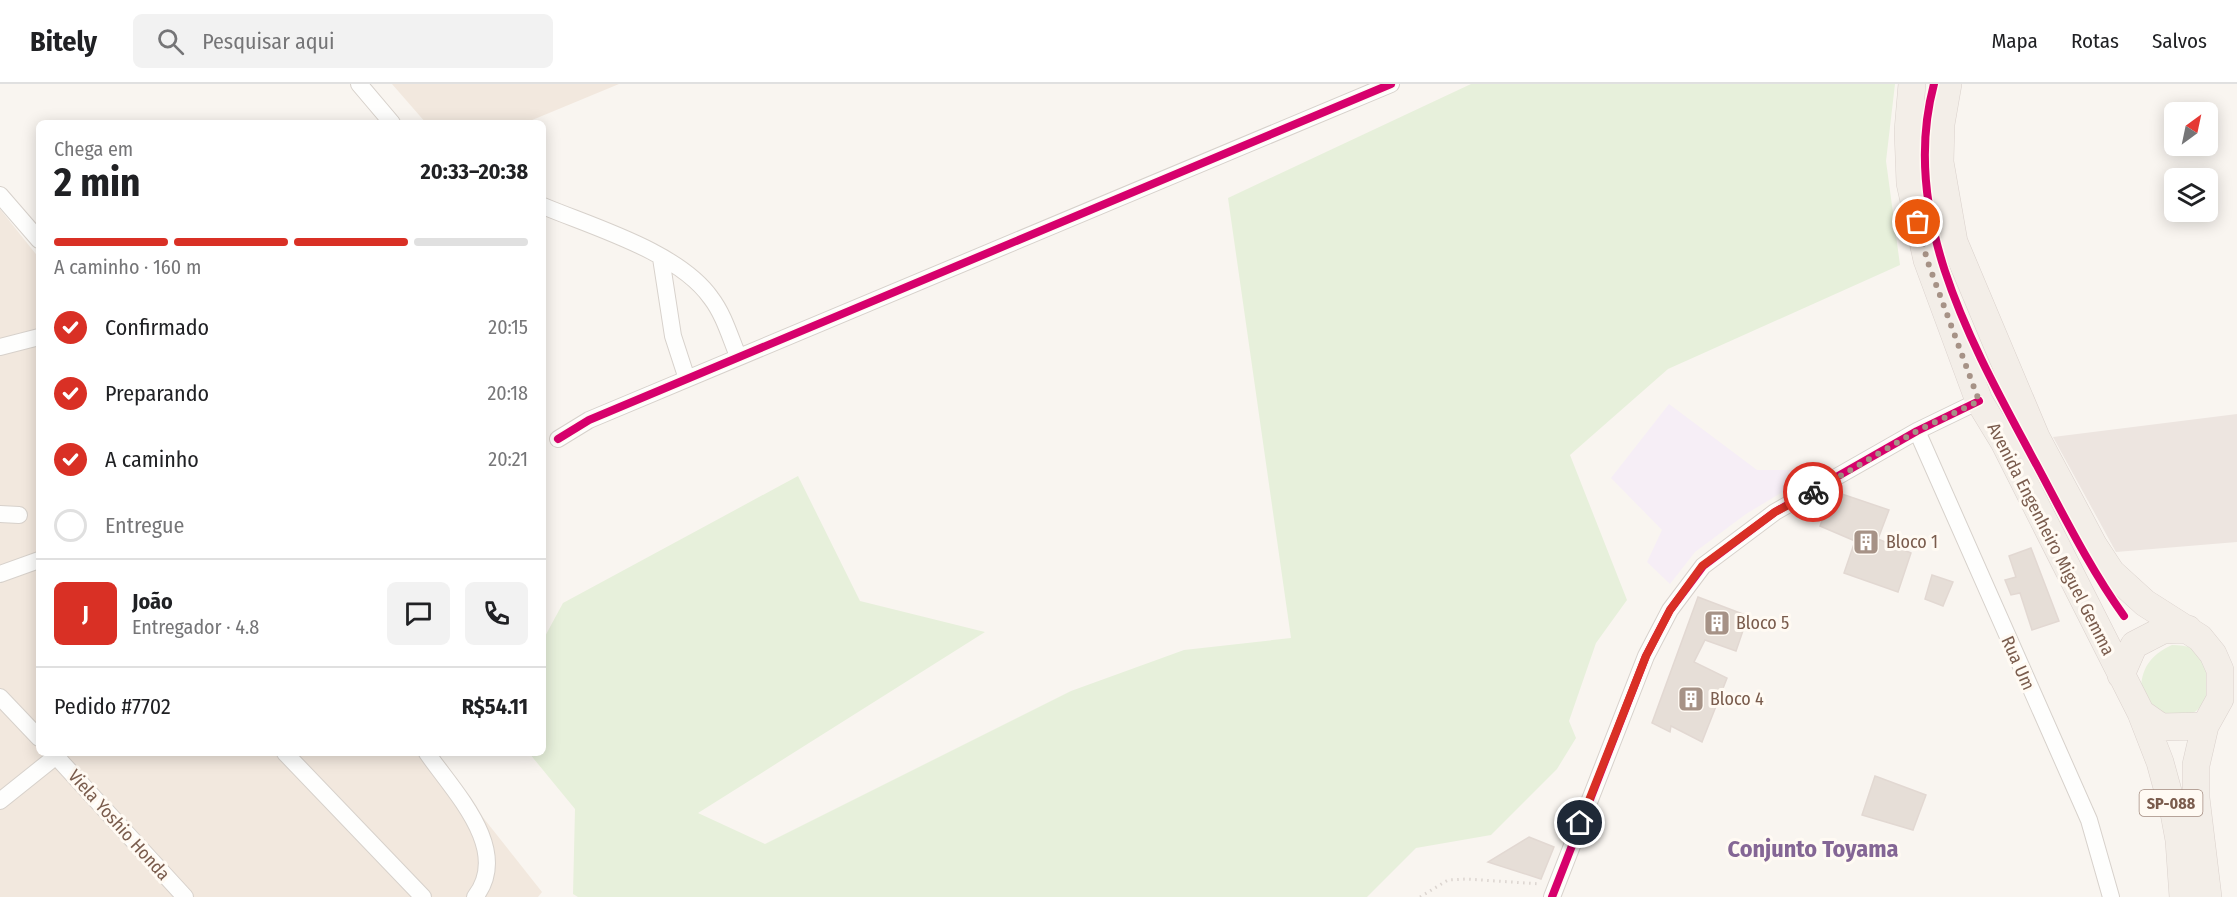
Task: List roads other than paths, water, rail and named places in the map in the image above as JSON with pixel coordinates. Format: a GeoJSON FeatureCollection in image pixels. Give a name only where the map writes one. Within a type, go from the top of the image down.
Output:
{"type":"FeatureCollection","features":[{"type":"Feature","properties":{"kind":"main road","name":"Avenida Engenheiro Miguel Gemma"},"geometry":{"type":"LineString","coordinates":[[1912,84],[1908,131],[1910,183],[1927,260],[1979,401],[2004,442],[2141,713]]}},
{"type":"Feature","properties":{"kind":"main road","name":"Avenida Engenheiro Miguel Gemma"},"geometry":{"type":"LineString","coordinates":[[1948,84],[1941,124],[1940,162],[1954,242],[2036,436],[2094,546],[2111,572],[2145,603],[2200,638],[2220,670],[2220,699],[2205,726]]}},
{"type":"Feature","properties":{"kind":"main road"},"geometry":{"type":"LineString","coordinates":[[2121,675],[2134,645],[2163,630],[2188,629]]}},
{"type":"Feature","properties":{"kind":"main road"},"geometry":{"type":"LineString","coordinates":[[2141,713],[2161,727],[2205,726]]}},
{"type":"Feature","properties":{"kind":"main road","name":"SP-088"},"geometry":{"type":"LineString","coordinates":[[2141,713],[2160,762],[2174,813],[2179,840],[2183,897]]}},
{"type":"Feature","properties":{"kind":"main road","name":"SP-088"},"geometry":{"type":"LineString","coordinates":[[2205,726],[2196,765],[2196,798],[2208,897]]}},
{"type":"Feature","properties":{"kind":"street"},"geometry":{"type":"LineString","coordinates":[[359,84],[389,120]]}},
{"type":"Feature","properties":{"kind":"street"},"geometry":{"type":"LineString","coordinates":[[558,439],[589,420],[738,356],[1391,84]]}},
{"type":"Feature","properties":{"kind":"street"},"geometry":{"type":"LineString","coordinates":[[0,195],[36,237]]}},
{"type":"Feature","properties":{"kind":"street"},"geometry":{"type":"LineString","coordinates":[[546,207],[661,258],[687,274],[712,298],[738,356]]}},
{"type":"Feature","properties":{"kind":"street"},"geometry":{"type":"LineString","coordinates":[[661,258],[673,336],[687,379]]}},
{"type":"Feature","properties":{"kind":"street"},"geometry":{"type":"LineString","coordinates":[[0,347],[36,338]]}},
{"type":"Feature","properties":{"kind":"street"},"geometry":{"type":"LineString","coordinates":[[1555,890],[1646,656],[1670,610],[1702,566],[1775,512],[1917,431],[1979,401]]}},
{"type":"Feature","properties":{"kind":"street","name":"Rua Um"},"geometry":{"type":"LineString","coordinates":[[1917,431],[2089,820],[2111,897]]}},
{"type":"Feature","properties":{"kind":"street"},"geometry":{"type":"LineString","coordinates":[[0,514],[18,515]]}},
{"type":"Feature","properties":{"kind":"street"},"geometry":{"type":"LineString","coordinates":[[0,574],[36,561]]}},
{"type":"Feature","properties":{"kind":"street"},"geometry":{"type":"LineString","coordinates":[[0,697],[36,735]]}},
{"type":"Feature","properties":{"kind":"street"},"geometry":{"type":"LineString","coordinates":[[0,801],[55,756]]}},
{"type":"Feature","properties":{"kind":"street","name":"Viela Yoshio Honda"},"geometry":{"type":"LineString","coordinates":[[59,756],[185,897]]}},
{"type":"Feature","properties":{"kind":"street"},"geometry":{"type":"LineString","coordinates":[[288,756],[423,897]]}},
{"type":"Feature","properties":{"kind":"street"},"geometry":{"type":"LineString","coordinates":[[429,756],[482,833],[488,850],[485,882],[475,897]]}},
{"type":"Feature","properties":{"kind":"place","name":"Bloco 1"},"geometry":{"type":"Point","coordinates":[1866,542]}},
{"type":"Feature","properties":{"kind":"place","name":"Bloco 5"},"geometry":{"type":"Point","coordinates":[1717,623]}},
{"type":"Feature","properties":{"kind":"place","name":"Bloco 4"},"geometry":{"type":"Point","coordinates":[1691,699]}},
{"type":"Feature","properties":{"kind":"district","name":"Conjunto Toyama"},"geometry":{"type":"Point","coordinates":[1813,849]}}]}
